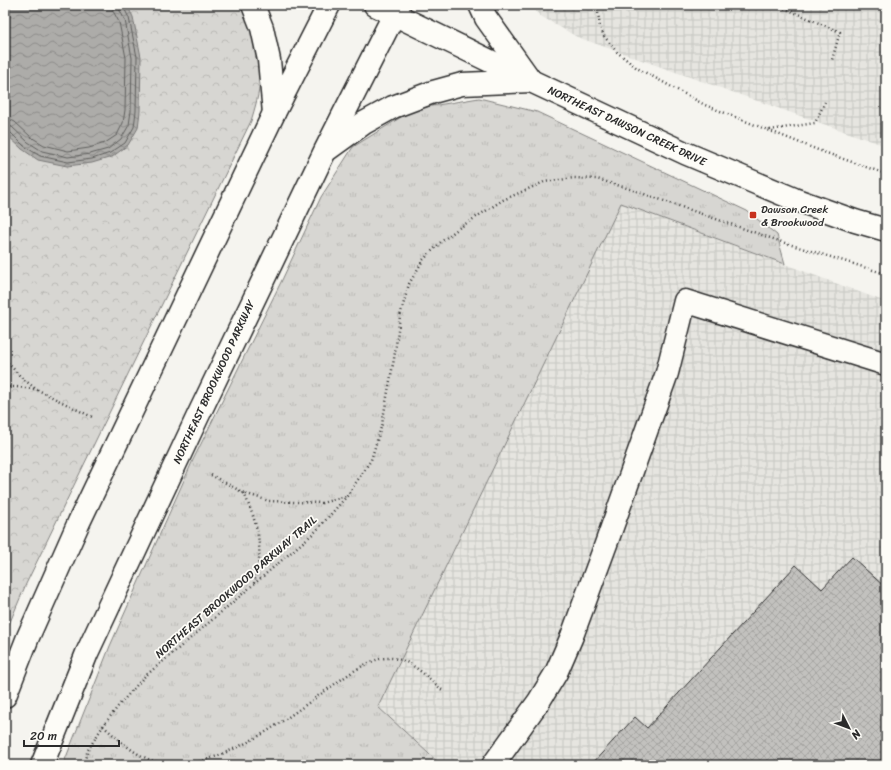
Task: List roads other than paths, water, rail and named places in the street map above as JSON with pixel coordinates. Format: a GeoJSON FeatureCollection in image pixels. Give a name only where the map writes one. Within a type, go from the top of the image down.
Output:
{"type":"FeatureCollection","features":[{"type":"Feature","properties":{"kind":"main road"},"geometry":{"type":"LineString","coordinates":[[252,5],[262,28],[268,54],[274,113]]}},
{"type":"Feature","properties":{"kind":"main road"},"geometry":{"type":"LineString","coordinates":[[5,696],[28,638],[79,522],[274,113],[329,5]]}},
{"type":"Feature","properties":{"kind":"main road"},"geometry":{"type":"LineString","coordinates":[[480,5],[486,18],[531,81]]}},
{"type":"Feature","properties":{"kind":"main road","name":"NORTHEAST DAWSON CREEK DRIVE"},"geometry":{"type":"LineString","coordinates":[[389,8],[531,81],[685,154],[794,199],[855,221],[886,230]]}},
{"type":"Feature","properties":{"kind":"main road","name":"NORTHEAST BROOKWOOD PARKWAY"},"geometry":{"type":"LineString","coordinates":[[42,765],[91,646],[197,418],[326,150],[389,8]]}},
{"type":"Feature","properties":{"kind":"main road"},"geometry":{"type":"LineString","coordinates":[[326,150],[364,123],[393,107],[433,92],[462,84],[531,81]]}},
{"type":"Feature","properties":{"kind":"main road"},"geometry":{"type":"LineString","coordinates":[[493,765],[539,701],[556,673],[572,636],[667,373],[685,301],[886,364]]}},
{"type":"Feature","properties":{"kind":"water"},"geometry":{"type":"Polygon","coordinates":[[[5,5],[127,5],[133,17],[141,57],[140,111],[138,128],[128,145],[112,157],[92,163],[67,166],[38,160],[22,149],[5,133],[5,5]]]}},
{"type":"Feature","properties":{"kind":"place","name":"Dawson Creek & Brookwood"},"geometry":{"type":"Point","coordinates":[753,215]}}]}
